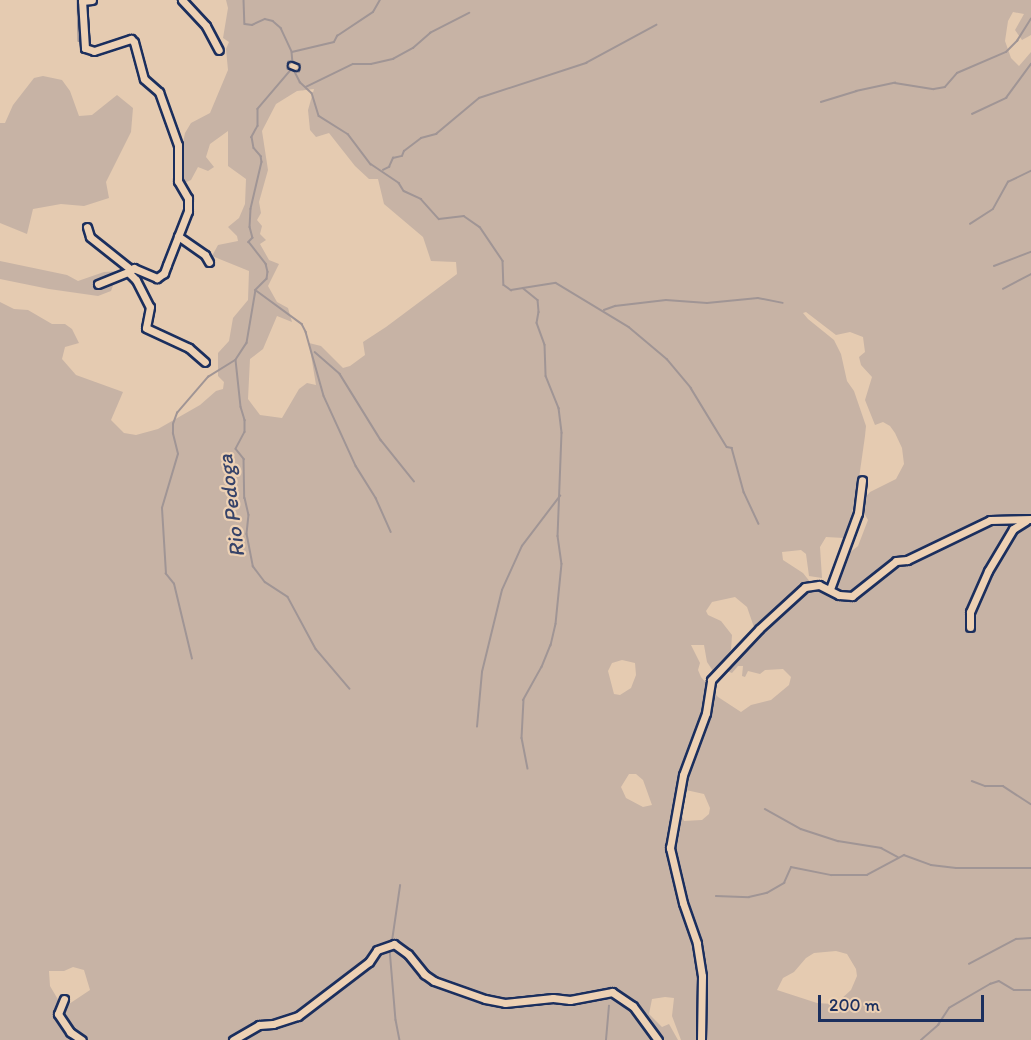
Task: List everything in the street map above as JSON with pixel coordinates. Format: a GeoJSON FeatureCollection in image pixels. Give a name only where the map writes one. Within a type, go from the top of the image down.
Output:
{"type":"FeatureCollection","features":[{"type":"Feature","properties":{"kind":"street"},"geometry":{"type":"LineString","coordinates":[[92,0],[82,0],[83,43],[88,51],[130,39],[136,48],[144,79],[159,92],[178,145],[178,181],[188,198],[188,211],[164,273],[157,278],[140,270],[128,270],[98,284]]}},
{"type":"Feature","properties":{"kind":"street"},"geometry":{"type":"LineString","coordinates":[[182,0],[206,26],[219,50]]}},
{"type":"Feature","properties":{"kind":"street"},"geometry":{"type":"LineString","coordinates":[[87,227],[90,237],[128,270],[136,280],[150,307],[146,328],[189,348],[206,362]]}},
{"type":"Feature","properties":{"kind":"street"},"geometry":{"type":"LineString","coordinates":[[178,236],[205,255],[209,262]]}},
{"type":"Feature","properties":{"kind":"street"},"geometry":{"type":"LineString","coordinates":[[830,589],[858,513],[862,480]]}},
{"type":"Feature","properties":{"kind":"street"},"geometry":{"type":"LineString","coordinates":[[701,1040],[702,976],[697,943],[683,903],[670,848],[683,775],[706,713],[711,680],[759,629],[805,587],[819,585],[838,595],[852,596],[896,561],[907,560],[990,520],[1030,519]]}},
{"type":"Feature","properties":{"kind":"street"},"geometry":{"type":"LineString","coordinates":[[970,627],[970,612],[988,571],[1013,529],[1030,519]]}},
{"type":"Feature","properties":{"kind":"street"},"geometry":{"type":"LineString","coordinates":[[233,1040],[259,1025],[273,1024],[298,1016],[369,962],[377,950],[394,944],[408,954],[424,974],[434,981],[485,999],[505,1003],[553,998],[570,1000],[612,992],[633,1006],[658,1040]]}},
{"type":"Feature","properties":{"kind":"street"},"geometry":{"type":"LineString","coordinates":[[64,999],[58,1014],[61,1020],[82,1040]]}},
{"type":"Feature","properties":{"kind":"shaded area"},"geometry":{"type":"Polygon","coordinates":[[[226,0],[1031,0],[1031,35],[1022,40],[1015,30],[1024,14],[1013,12],[1008,21],[1005,41],[1011,58],[1019,66],[1031,52],[1031,1040],[681,1040],[672,1016],[674,998],[665,997],[652,999],[649,1014],[662,1027],[669,1024],[678,1040],[0,1040],[0,302],[14,309],[28,310],[52,324],[65,324],[72,329],[79,343],[65,347],[62,359],[76,375],[123,392],[111,420],[124,433],[136,435],[158,429],[200,405],[216,391],[223,389],[224,382],[218,376],[218,353],[229,341],[233,318],[248,300],[249,271],[212,256],[218,245],[238,241],[237,236],[228,227],[239,218],[245,204],[246,179],[228,166],[228,131],[210,144],[206,157],[214,167],[208,171],[198,167],[191,180],[182,184],[179,163],[185,133],[191,123],[210,113],[228,70],[226,49],[229,42],[223,38],[228,8],[226,0]],[[314,89],[297,91],[276,104],[262,131],[268,170],[259,202],[261,213],[257,220],[262,226],[260,234],[266,240],[260,244],[269,260],[279,264],[268,286],[277,302],[288,308],[292,322],[277,316],[263,349],[250,359],[248,399],[260,415],[282,418],[299,389],[307,383],[316,385],[309,343],[321,346],[343,368],[350,366],[365,355],[363,342],[457,274],[456,262],[431,261],[423,237],[384,204],[378,179],[369,179],[355,166],[329,133],[316,137],[310,130],[308,110],[314,89]],[[806,312],[803,313],[834,340],[841,354],[847,381],[854,391],[866,426],[865,436],[856,499],[844,538],[826,537],[820,547],[822,578],[809,576],[806,554],[801,550],[782,552],[783,560],[803,573],[815,588],[836,588],[842,564],[848,554],[858,546],[868,520],[861,508],[864,499],[870,492],[896,479],[904,464],[902,448],[895,433],[883,422],[875,425],[865,400],[872,377],[861,365],[859,357],[865,352],[863,337],[850,332],[836,335],[806,312]],[[735,597],[712,602],[706,611],[708,615],[721,621],[732,635],[731,650],[713,671],[707,662],[704,645],[691,645],[700,663],[698,670],[701,677],[718,697],[741,712],[751,705],[771,700],[789,685],[791,677],[783,669],[765,670],[760,674],[748,671],[745,677],[742,676],[743,666],[738,666],[732,673],[727,671],[756,633],[747,607],[735,597]],[[622,660],[612,663],[608,671],[614,694],[620,695],[631,688],[636,675],[635,663],[622,660]],[[629,774],[621,787],[626,798],[643,807],[652,805],[643,780],[636,774],[629,774]],[[686,790],[683,792],[679,810],[684,821],[702,820],[709,814],[710,808],[704,794],[686,790]],[[836,951],[814,953],[806,958],[794,972],[783,978],[777,990],[817,1003],[832,1004],[851,990],[857,976],[856,969],[847,954],[836,951]],[[73,967],[64,971],[49,971],[50,986],[63,1008],[90,990],[84,970],[73,967]]]}},
{"type":"Feature","properties":{"kind":"shaded area"},"geometry":{"type":"Polygon","coordinates":[[[43,76],[62,80],[70,91],[79,116],[92,115],[117,95],[133,108],[131,132],[106,182],[109,198],[84,206],[61,204],[33,209],[27,234],[0,223],[0,123],[5,123],[13,105],[34,78],[43,76]]]}},
{"type":"Feature","properties":{"kind":"shaded area"},"geometry":{"type":"Polygon","coordinates":[[[0,261],[67,275],[78,281],[104,272],[120,271],[125,280],[114,283],[111,291],[98,296],[49,289],[0,279],[0,261]]]}},
{"type":"Feature","properties":{"kind":"waterway"},"geometry":{"type":"LineString","coordinates":[[78,0],[79,41]]}},
{"type":"Feature","properties":{"kind":"waterway"},"geometry":{"type":"LineString","coordinates":[[244,0],[245,24],[252,25],[265,19],[273,21],[281,28],[292,52],[293,63]]}},
{"type":"Feature","properties":{"kind":"waterway"},"geometry":{"type":"LineString","coordinates":[[292,52],[334,42],[337,36],[373,12],[380,0]]}},
{"type":"Feature","properties":{"kind":"waterway"},"geometry":{"type":"LineString","coordinates":[[306,87],[353,64],[371,64],[393,59],[413,48],[430,33],[469,13]]}},
{"type":"Feature","properties":{"kind":"waterway"},"geometry":{"type":"LineString","coordinates":[[821,102],[856,91],[895,83],[934,89],[945,87],[957,73],[1006,52],[1017,41],[1031,19]]}},
{"type":"Feature","properties":{"kind":"waterway"},"geometry":{"type":"LineString","coordinates":[[383,170],[389,167],[393,158],[402,156],[404,151],[421,138],[436,134],[479,98],[586,63],[656,25]]}},
{"type":"Feature","properties":{"kind":"waterway"},"geometry":{"type":"LineString","coordinates":[[972,114],[1006,98],[1031,64]]}},
{"type":"Feature","properties":{"kind":"waterway"},"geometry":{"type":"LineString","coordinates":[[293,68],[300,82],[312,93],[319,116],[348,134],[371,164],[399,183],[404,191],[421,199],[439,219],[464,216],[480,227],[503,261],[504,285],[511,290],[523,288],[538,300],[537,323],[545,345],[546,376],[559,408],[562,433],[558,536],[562,564],[556,624],[551,645],[524,700],[522,738],[528,768]]}},
{"type":"Feature","properties":{"kind":"waterway","name":"Rio Pedoga"},"geometry":{"type":"LineString","coordinates":[[293,68],[258,109],[258,126],[252,137],[254,148],[261,156],[262,162],[251,209],[250,227],[253,238],[249,242],[266,264],[268,272],[267,279],[256,290],[247,343],[236,360],[241,407],[245,420],[245,432],[236,449],[244,459],[245,498],[249,515],[247,534],[253,566],[265,582],[288,597],[316,649],[350,689]]}},
{"type":"Feature","properties":{"kind":"waterway"},"geometry":{"type":"LineString","coordinates":[[970,224],[993,209],[1008,182],[1031,171]]}},
{"type":"Feature","properties":{"kind":"waterway"},"geometry":{"type":"LineString","coordinates":[[994,266],[1031,252]]}},
{"type":"Feature","properties":{"kind":"waterway"},"geometry":{"type":"LineString","coordinates":[[1003,289],[1031,274]]}},
{"type":"Feature","properties":{"kind":"waterway"},"geometry":{"type":"LineString","coordinates":[[523,288],[556,283],[629,327],[667,359],[691,388],[727,447],[732,448],[744,492],[759,524]]}},
{"type":"Feature","properties":{"kind":"waterway"},"geometry":{"type":"LineString","coordinates":[[257,291],[302,324],[324,396],[356,466],[376,498],[391,532]]}},
{"type":"Feature","properties":{"kind":"waterway"},"geometry":{"type":"LineString","coordinates":[[604,310],[615,306],[666,300],[707,303],[758,298],[783,303]]}},
{"type":"Feature","properties":{"kind":"waterway"},"geometry":{"type":"LineString","coordinates":[[315,352],[340,374],[381,440],[414,481]]}},
{"type":"Feature","properties":{"kind":"waterway"},"geometry":{"type":"LineString","coordinates":[[192,659],[174,584],[166,574],[162,508],[178,454],[173,424],[177,413],[208,377],[235,360]]}},
{"type":"Feature","properties":{"kind":"waterway"},"geometry":{"type":"LineString","coordinates":[[477,727],[482,672],[502,590],[522,546],[560,496]]}},
{"type":"Feature","properties":{"kind":"waterway"},"geometry":{"type":"LineString","coordinates":[[972,781],[985,786],[1003,786],[1031,804]]}},
{"type":"Feature","properties":{"kind":"waterway"},"geometry":{"type":"LineString","coordinates":[[765,809],[801,829],[838,841],[881,848],[898,857]]}},
{"type":"Feature","properties":{"kind":"waterway"},"geometry":{"type":"LineString","coordinates":[[716,896],[749,897],[767,893],[784,883],[791,867],[831,875],[867,875],[904,855],[931,865],[956,868],[1031,868]]}},
{"type":"Feature","properties":{"kind":"waterway"},"geometry":{"type":"LineString","coordinates":[[392,941],[400,886]]}},
{"type":"Feature","properties":{"kind":"waterway"},"geometry":{"type":"LineString","coordinates":[[969,964],[1016,939],[1031,938]]}},
{"type":"Feature","properties":{"kind":"waterway"},"geometry":{"type":"LineString","coordinates":[[390,949],[400,1040]]}},
{"type":"Feature","properties":{"kind":"waterway"},"geometry":{"type":"LineString","coordinates":[[921,1040],[938,1025],[949,1008],[990,984],[999,981],[1014,990],[1031,990]]}},
{"type":"Feature","properties":{"kind":"waterway"},"geometry":{"type":"LineString","coordinates":[[606,1040],[609,1006]]}}]}
